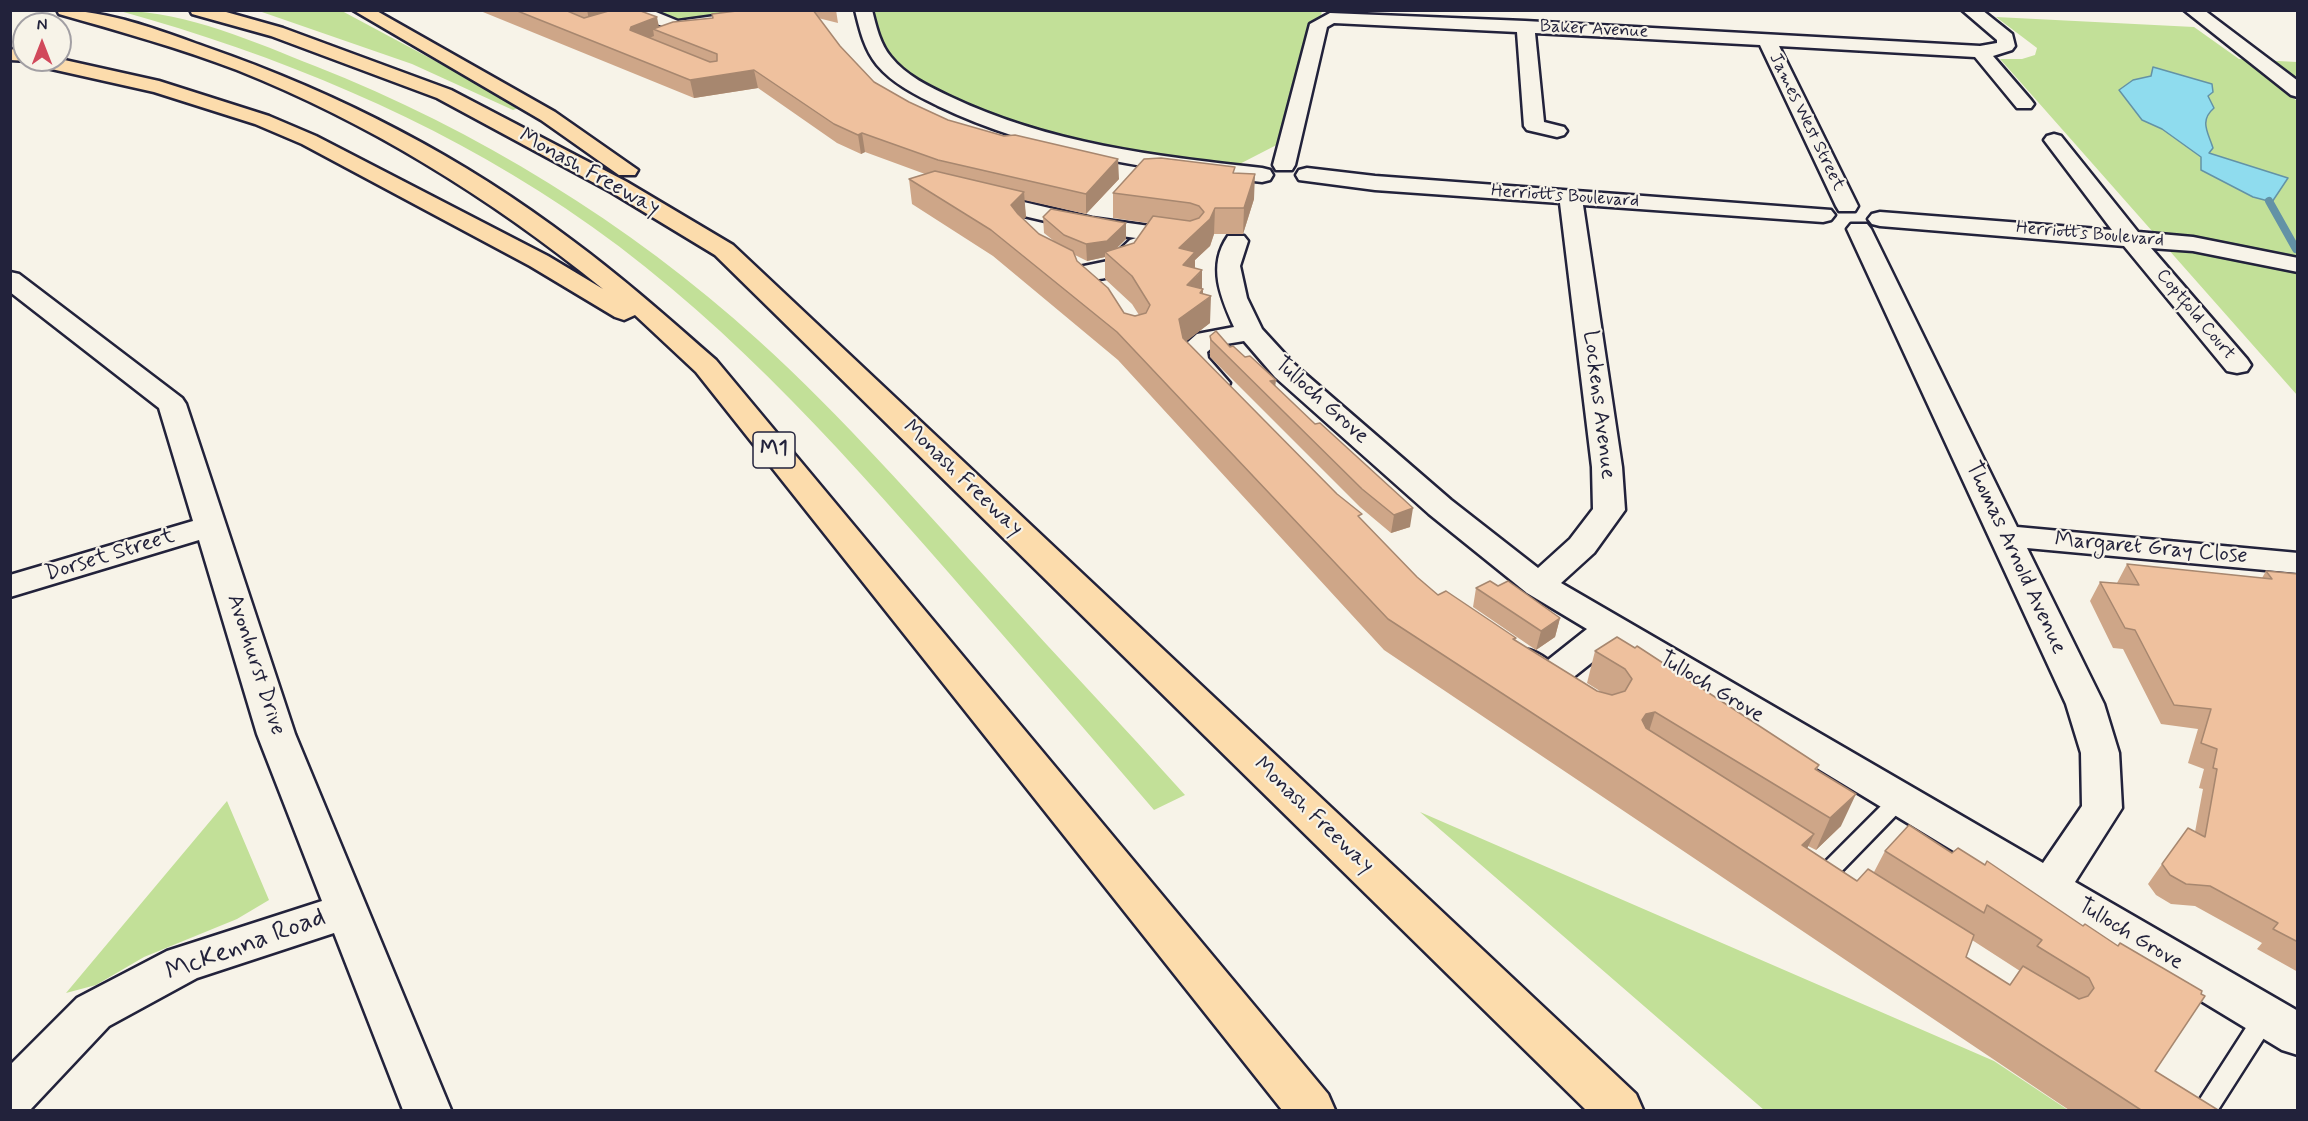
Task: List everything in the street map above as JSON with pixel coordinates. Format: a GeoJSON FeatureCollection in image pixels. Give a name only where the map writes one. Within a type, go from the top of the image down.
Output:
{"type":"FeatureCollection","features":[{"type":"Feature","properties":{"kind":"highway","name":"M1"},"geometry":{"type":"LineString","coordinates":[[65,10],[220,57],[323,100],[418,148],[506,202],[609,277],[706,366],[1311,1110]]}},
{"type":"Feature","properties":{"kind":"highway","name":"Monash Freeway"},"geometry":{"type":"LineString","coordinates":[[198,10],[277,32],[444,94],[619,187],[724,250],[1619,1110]]}},
{"type":"Feature","properties":{"kind":"highway"},"geometry":{"type":"LineString","coordinates":[[361,10],[548,116],[688,212],[724,250]]}},
{"type":"Feature","properties":{"kind":"highway"},"geometry":{"type":"LineString","coordinates":[[72,67],[159,87],[240,113],[309,140],[539,261],[706,366]]}},
{"type":"Feature","properties":{"kind":"street"},"geometry":{"type":"LineString","coordinates":[[635,15],[676,30],[804,10]]}},
{"type":"Feature","properties":{"kind":"street"},"geometry":{"type":"LineString","coordinates":[[863,10],[870,36],[884,61],[917,87],[954,107],[1002,127],[1058,143],[1149,162],[1262,175],[1275,183],[1290,184],[1302,181],[1307,175],[1302,170],[1284,165],[1267,168],[1262,175]]}},
{"type":"Feature","properties":{"kind":"street"},"geometry":{"type":"LineString","coordinates":[[1970,10],[2006,38],[2006,46],[1997,50],[1980,52]]}},
{"type":"Feature","properties":{"kind":"street"},"geometry":{"type":"LineString","coordinates":[[2192,10],[2298,91]]}},
{"type":"Feature","properties":{"kind":"street","name":"Baker Avenue"},"geometry":{"type":"LineString","coordinates":[[1284,165],[1319,24],[1325,20],[1348,16],[1980,52]]}},
{"type":"Feature","properties":{"kind":"street"},"geometry":{"type":"LineString","coordinates":[[1525,26],[1534,126]]}},
{"type":"Feature","properties":{"kind":"street","name":"James West Street"},"geometry":{"type":"LineString","coordinates":[[1766,39],[1862,218]]}},
{"type":"Feature","properties":{"kind":"street"},"geometry":{"type":"LineString","coordinates":[[1980,52],[2024,104]]}},
{"type":"Feature","properties":{"kind":"street"},"geometry":{"type":"LineString","coordinates":[[1512,128],[1534,126],[1557,131]]}},
{"type":"Feature","properties":{"kind":"street","name":"Coptfold Court"},"geometry":{"type":"LineString","coordinates":[[2054,140],[2130,238],[2237,366]]}},
{"type":"Feature","properties":{"kind":"street"},"geometry":{"type":"LineString","coordinates":[[1132,181],[1149,162]]}},
{"type":"Feature","properties":{"kind":"street","name":"Herriotts Boulevard"},"geometry":{"type":"LineString","coordinates":[[1307,175],[1375,183],[1823,215],[1840,226],[1862,218],[2130,238],[2193,244],[2298,265]]}},
{"type":"Feature","properties":{"kind":"street"},"geometry":{"type":"LineString","coordinates":[[964,194],[1036,223],[1092,225],[1189,238]]}},
{"type":"Feature","properties":{"kind":"street","name":"Lockens Avenue"},"geometry":{"type":"LineString","coordinates":[[1539,585],[1582,546],[1609,510],[1607,468],[1571,198]]}},
{"type":"Feature","properties":{"kind":"street"},"geometry":{"type":"LineString","coordinates":[[1092,225],[1108,207]]}},
{"type":"Feature","properties":{"kind":"street","name":"Thomas Arnold Avenue"},"geometry":{"type":"LineString","coordinates":[[1862,218],[2085,704],[2100,753],[2102,808],[2049,887]]}},
{"type":"Feature","properties":{"kind":"street"},"geometry":{"type":"LineString","coordinates":[[1105,296],[1077,268],[1111,271],[1128,261],[1145,233]]}},
{"type":"Feature","properties":{"kind":"street","name":"Tulloch Grove"},"geometry":{"type":"LineString","coordinates":[[1236,241],[1228,266],[1234,298],[1250,332],[1285,371],[1440,507],[1539,585],[2298,1035]]}},
{"type":"Feature","properties":{"kind":"street","name":"Avonhurst Drive"},"geometry":{"type":"LineString","coordinates":[[10,279],[172,404],[276,734],[427,1110]]}},
{"type":"Feature","properties":{"kind":"street"},"geometry":{"type":"LineString","coordinates":[[1235,401],[1195,360],[1193,350],[1206,340],[1250,332]]}},
{"type":"Feature","properties":{"kind":"street","name":"Dorset Street"},"geometry":{"type":"LineString","coordinates":[[10,586],[211,526]]}},
{"type":"Feature","properties":{"kind":"street","name":"Margaret Gray Close"},"geometry":{"type":"LineString","coordinates":[[2006,536],[2298,563]]}},
{"type":"Feature","properties":{"kind":"street"},"geometry":{"type":"LineString","coordinates":[[1503,647],[1561,686],[1611,628]]}},
{"type":"Feature","properties":{"kind":"street","name":"McKenna Road"},"geometry":{"type":"LineString","coordinates":[[10,1098],[93,1012],[183,964],[346,911]]}},
{"type":"Feature","properties":{"kind":"lane"},"geometry":{"type":"LineString","coordinates":[[1829,872],[1900,799]]}},
{"type":"Feature","properties":{"kind":"lane"},"geometry":{"type":"LineString","coordinates":[[1810,859],[1849,884]]}},
{"type":"Feature","properties":{"kind":"lane"},"geometry":{"type":"LineString","coordinates":[[2205,1110],[2266,1016]]}},
{"type":"Feature","properties":{"kind":"green space"},"geometry":{"type":"Polygon","coordinates":[[[120,11],[169,16],[219,29],[375,91],[434,119],[549,183],[657,257],[709,297],[820,399],[910,493],[1185,795],[1154,810],[1000,631],[815,424],[721,332],[619,247],[565,208],[513,175],[406,117],[294,69],[179,28],[120,11]]]}},
{"type":"Feature","properties":{"kind":"green space"},"geometry":{"type":"Polygon","coordinates":[[[259,11],[342,11],[521,107],[513,110],[412,64],[259,11]]]}},
{"type":"Feature","properties":{"kind":"green space"},"geometry":{"type":"Polygon","coordinates":[[[651,11],[740,11],[745,15],[683,22],[651,11]]]}},
{"type":"Feature","properties":{"kind":"green space"},"geometry":{"type":"Polygon","coordinates":[[[863,11],[1322,11],[1292,137],[1226,171],[1002,127],[884,61],[863,11]]]}},
{"type":"Feature","properties":{"kind":"green space"},"geometry":{"type":"Polygon","coordinates":[[[1996,17],[2194,27],[2239,59],[2297,62],[2297,81],[2272,80],[2297,101],[2297,395],[2000,59],[2022,59],[2035,55],[2037,48],[1996,17]]]}},
{"type":"Feature","properties":{"kind":"green space"},"geometry":{"type":"Polygon","coordinates":[[[227,801],[269,900],[237,919],[144,957],[96,985],[66,993],[227,801]]]}},
{"type":"Feature","properties":{"kind":"green space"},"geometry":{"type":"Polygon","coordinates":[[[1420,812],[1994,1061],[2068,1110],[1764,1110],[1420,812]]]}},
{"type":"Feature","properties":{"kind":"water"},"geometry":{"type":"Polygon","coordinates":[[[2153,67],[2212,84],[2213,92],[2208,96],[2214,108],[2209,113],[2206,122],[2213,148],[2209,153],[2288,178],[2272,202],[2253,197],[2201,170],[2201,157],[2162,129],[2142,120],[2119,90],[2133,80],[2151,76],[2153,67]]]}},
{"type":"Feature","properties":{"kind":"building"},"geometry":{"type":"Polygon","coordinates":[[[515,10],[565,10],[584,18],[612,10],[638,10],[657,17],[631,27],[630,30],[710,62],[717,61],[717,54],[653,29],[673,22],[713,18],[712,14],[745,10],[813,10],[840,46],[874,82],[909,102],[948,120],[1004,136],[1015,135],[1118,159],[1086,194],[938,160],[862,133],[858,135],[834,124],[754,70],[690,80],[515,10]]]}},
{"type":"Feature","properties":{"kind":"building"},"geometry":{"type":"Polygon","coordinates":[[[1161,158],[1235,167],[1233,173],[1255,174],[1244,208],[1215,208],[1210,219],[1179,248],[1195,252],[1183,265],[1202,270],[1187,285],[1203,289],[1200,293],[1211,296],[1179,319],[1183,338],[1337,494],[1362,514],[1358,516],[1417,577],[1438,595],[1446,591],[1516,638],[1513,639],[1597,691],[1612,695],[1625,691],[1632,679],[1625,669],[1595,651],[1617,637],[1635,648],[1637,646],[1819,765],[1815,769],[1856,794],[1830,818],[1655,712],[1646,714],[1642,720],[1646,728],[1814,834],[1802,845],[1857,881],[1868,869],[1974,935],[1966,957],[2010,985],[2023,966],[2079,999],[2088,996],[2094,988],[2089,978],[2037,946],[2042,940],[1987,905],[1984,913],[1885,851],[1909,825],[1952,853],[1958,848],[1985,865],[1987,861],[2083,926],[2085,924],[2118,946],[2120,943],[2202,991],[2201,994],[2205,996],[2155,1071],[2218,1110],[2141,1110],[1388,619],[1117,332],[991,230],[909,179],[935,171],[1024,192],[1011,205],[1018,214],[1039,234],[1073,251],[1077,261],[1108,288],[1124,313],[1135,316],[1146,313],[1150,305],[1132,276],[1105,252],[1134,243],[1153,216],[1190,221],[1199,218],[1204,212],[1199,206],[1190,203],[1113,193],[1144,159],[1161,158]]]}},
{"type":"Feature","properties":{"kind":"building"},"geometry":{"type":"Polygon","coordinates":[[[1051,209],[1126,223],[1107,241],[1086,244],[1064,235],[1043,217],[1051,209]]]}},
{"type":"Feature","properties":{"kind":"building"},"geometry":{"type":"Polygon","coordinates":[[[1216,331],[1230,347],[1233,346],[1245,357],[1250,356],[1276,380],[1270,381],[1315,424],[1320,423],[1413,508],[1394,515],[1362,489],[1211,340],[1210,336],[1216,331]]]}},
{"type":"Feature","properties":{"kind":"building"},"geometry":{"type":"Polygon","coordinates":[[[2127,564],[2272,579],[2266,571],[2298,574],[2298,942],[2273,929],[2278,923],[2210,886],[2186,884],[2170,875],[2162,864],[2188,828],[2205,837],[2217,769],[2213,768],[2217,749],[2201,743],[2211,709],[2174,705],[2135,630],[2125,628],[2100,582],[2139,585],[2127,564]]]}},
{"type":"Feature","properties":{"kind":"building"},"geometry":{"type":"Polygon","coordinates":[[[1490,581],[1498,586],[1508,581],[1560,618],[1541,631],[1476,588],[1490,581]]]}},
{"type":"Feature","properties":{"kind":"waterway"},"geometry":{"type":"LineString","coordinates":[[2269,201],[2296,249]]}}]}
